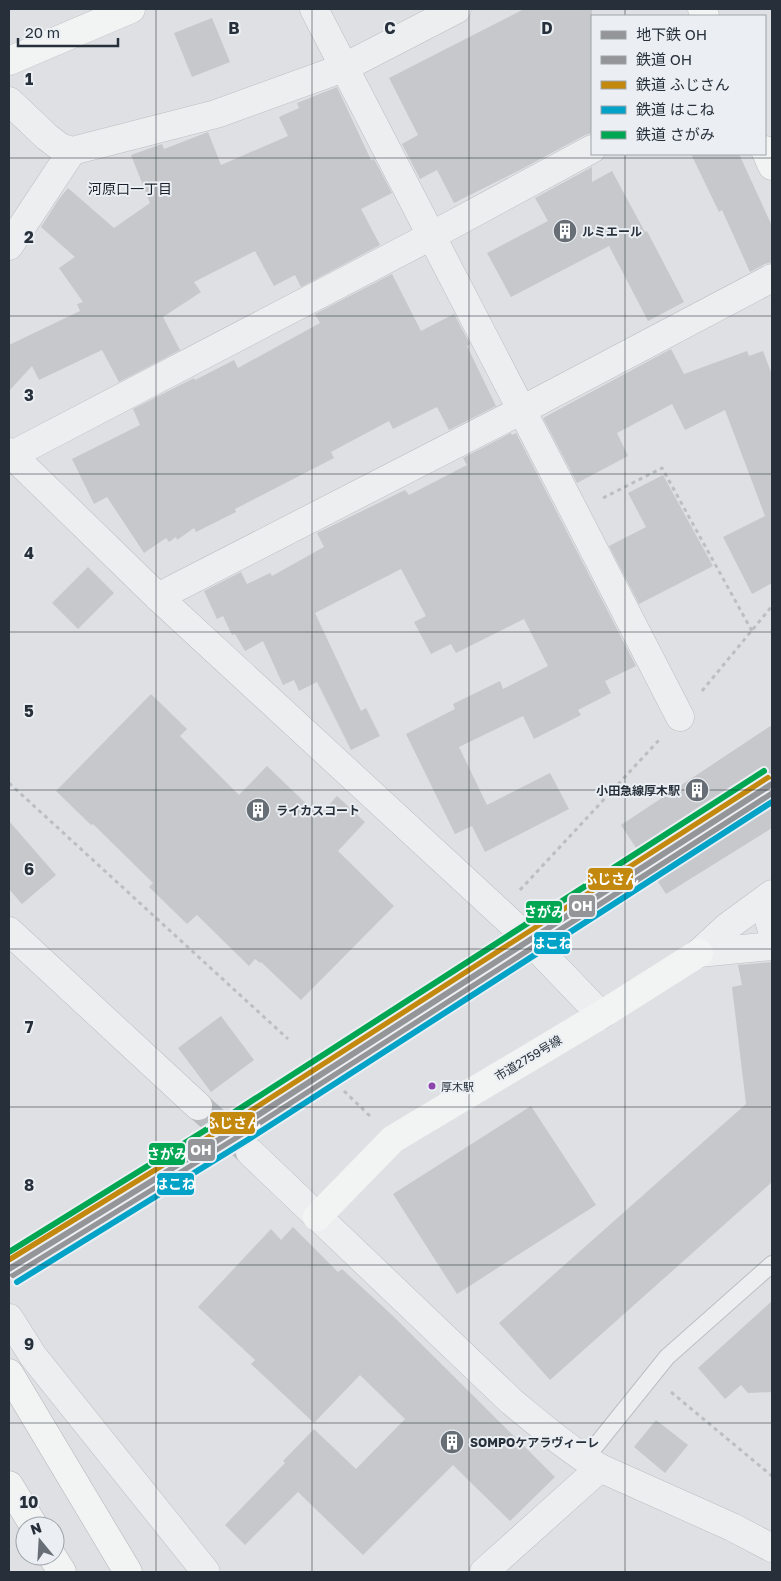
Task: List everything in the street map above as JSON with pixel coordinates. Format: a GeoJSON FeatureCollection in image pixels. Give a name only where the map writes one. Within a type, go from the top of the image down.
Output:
{"type":"FeatureCollection","features":[{"type":"Feature","properties":{"kind":"main road"},"geometry":{"type":"LineString","coordinates":[[9,61],[131,9]]}},
{"type":"Feature","properties":{"kind":"main road"},"geometry":{"type":"LineString","coordinates":[[766,152],[772,166]]}},
{"type":"Feature","properties":{"kind":"main road","name":"市道2759号線"},"geometry":{"type":"LineString","coordinates":[[317,1217],[393,1139],[602,1015],[699,953]]}},
{"type":"Feature","properties":{"kind":"main road"},"geometry":{"type":"LineString","coordinates":[[9,1373],[128,1572]]}},
{"type":"Feature","properties":{"kind":"main road"},"geometry":{"type":"LineString","coordinates":[[9,1485],[28,1516]]}},
{"type":"Feature","properties":{"kind":"main road"},"geometry":{"type":"LineString","coordinates":[[9,1501],[17,1516]]}},
{"type":"Feature","properties":{"kind":"street"},"geometry":{"type":"LineString","coordinates":[[314,9],[576,512],[680,717]]}},
{"type":"Feature","properties":{"kind":"street"},"geometry":{"type":"LineString","coordinates":[[9,101],[46,137],[60,148],[72,151],[216,114],[344,68],[457,9]]}},
{"type":"Feature","properties":{"kind":"street"},"geometry":{"type":"LineString","coordinates":[[591,150],[431,236],[10,454],[158,597],[520,932],[602,1015]]}},
{"type":"Feature","properties":{"kind":"street"},"geometry":{"type":"LineString","coordinates":[[9,246],[72,151]]}},
{"type":"Feature","properties":{"kind":"street"},"geometry":{"type":"LineString","coordinates":[[158,597],[522,410],[772,278]]}},
{"type":"Feature","properties":{"kind":"street"},"geometry":{"type":"LineString","coordinates":[[769,896],[767,912],[772,931]]}},
{"type":"Feature","properties":{"kind":"street"},"geometry":{"type":"LineString","coordinates":[[699,953],[727,927],[769,896]]}},
{"type":"Feature","properties":{"kind":"street"},"geometry":{"type":"LineString","coordinates":[[9,931],[198,1106]]}},
{"type":"Feature","properties":{"kind":"street"},"geometry":{"type":"LineString","coordinates":[[699,953],[772,946]]}},
{"type":"Feature","properties":{"kind":"street"},"geometry":{"type":"LineString","coordinates":[[250,1152],[512,1402],[593,1464],[732,1527],[772,1548]]}},
{"type":"Feature","properties":{"kind":"street"},"geometry":{"type":"LineString","coordinates":[[9,1318],[33,1356],[206,1572]]}},
{"type":"Feature","properties":{"kind":"street"},"geometry":{"type":"LineString","coordinates":[[484,1572],[593,1464]]}},
{"type":"Feature","properties":{"kind":"lane"},"geometry":{"type":"LineString","coordinates":[[593,1464],[651,1375],[667,1357],[772,1264]]}},
{"type":"Feature","properties":{"kind":"path"},"geometry":{"type":"LineString","coordinates":[[576,512],[662,468],[752,630]]}},
{"type":"Feature","properties":{"kind":"path"},"geometry":{"type":"LineString","coordinates":[[520,932],[680,717],[772,606]]}},
{"type":"Feature","properties":{"kind":"path"},"geometry":{"type":"LineString","coordinates":[[520,932],[772,765]]}},
{"type":"Feature","properties":{"kind":"path"},"geometry":{"type":"LineString","coordinates":[[9,783],[288,1039]]}},
{"type":"Feature","properties":{"kind":"path"},"geometry":{"type":"LineString","coordinates":[[520,932],[772,790]]}},
{"type":"Feature","properties":{"kind":"path"},"geometry":{"type":"LineString","coordinates":[[344,1090],[393,1139]]}},
{"type":"Feature","properties":{"kind":"path"},"geometry":{"type":"LineString","coordinates":[[651,1375],[772,1476]]}},
{"type":"Feature","properties":{"kind":"building"},"geometry":{"type":"Polygon","coordinates":[[[524,9],[592,9],[591,133],[454,203],[437,170],[420,179],[402,144],[418,135],[389,78],[524,9]]]}},
{"type":"Feature","properties":{"kind":"building"},"geometry":{"type":"Polygon","coordinates":[[[212,18],[230,62],[192,77],[174,33],[212,18]]]}},
{"type":"Feature","properties":{"kind":"building"},"geometry":{"type":"Polygon","coordinates":[[[337,87],[371,160],[374,159],[392,193],[361,209],[380,245],[301,287],[295,275],[274,286],[255,251],[194,282],[201,292],[163,317],[180,350],[119,382],[102,350],[39,380],[32,366],[9,391],[9,345],[80,311],[77,304],[83,302],[59,268],[75,257],[41,227],[68,188],[114,228],[150,203],[131,155],[162,144],[164,149],[208,132],[221,165],[288,136],[279,117],[299,108],[297,103],[337,87]]]}},
{"type":"Feature","properties":{"kind":"building"},"geometry":{"type":"Polygon","coordinates":[[[691,155],[739,155],[772,226],[772,262],[750,272],[722,210],[719,212],[691,155]]]}},
{"type":"Feature","properties":{"kind":"building"},"geometry":{"type":"Polygon","coordinates":[[[592,167],[592,182],[612,171],[645,232],[647,231],[684,302],[648,321],[609,246],[511,297],[487,253],[548,221],[535,198],[592,167]]]}},
{"type":"Feature","properties":{"kind":"building"},"geometry":{"type":"Polygon","coordinates":[[[392,274],[421,331],[454,314],[470,344],[467,346],[496,406],[449,430],[437,407],[393,429],[389,421],[331,452],[334,458],[235,509],[236,512],[196,532],[194,528],[177,540],[176,537],[169,542],[166,538],[144,553],[107,497],[94,504],[72,459],[140,425],[133,409],[234,360],[238,368],[320,323],[315,314],[392,274]]]}},
{"type":"Feature","properties":{"kind":"building"},"geometry":{"type":"Polygon","coordinates":[[[671,349],[684,374],[747,351],[749,356],[763,351],[772,375],[772,583],[752,594],[723,537],[765,516],[725,410],[685,430],[672,404],[617,433],[628,456],[577,483],[543,418],[671,349]]]}},
{"type":"Feature","properties":{"kind":"building"},"geometry":{"type":"Polygon","coordinates":[[[511,433],[512,435],[516,433],[636,666],[605,681],[611,693],[578,710],[581,715],[534,739],[523,716],[459,747],[487,805],[550,773],[569,809],[485,852],[472,826],[455,834],[406,734],[455,709],[453,704],[500,681],[503,689],[548,666],[524,619],[456,653],[451,644],[431,654],[414,622],[426,616],[401,569],[315,613],[361,711],[366,708],[380,736],[351,750],[317,682],[299,691],[294,680],[283,685],[263,641],[245,651],[235,634],[232,635],[223,616],[217,619],[204,591],[241,572],[247,584],[270,573],[272,576],[324,547],[317,533],[405,490],[409,495],[467,465],[463,458],[511,433]]]}},
{"type":"Feature","properties":{"kind":"building"},"geometry":{"type":"Polygon","coordinates":[[[663,475],[713,566],[639,604],[609,546],[646,527],[628,493],[663,475]]]}},
{"type":"Feature","properties":{"kind":"building"},"geometry":{"type":"Polygon","coordinates":[[[88,567],[114,593],[78,629],[52,603],[88,567]]]}},
{"type":"Feature","properties":{"kind":"building"},"geometry":{"type":"Polygon","coordinates":[[[151,694],[187,729],[180,736],[239,795],[267,766],[319,816],[337,796],[365,822],[338,851],[394,906],[301,1000],[261,962],[255,959],[249,966],[197,915],[187,924],[149,887],[153,883],[93,824],[91,825],[56,791],[151,694]]]}},
{"type":"Feature","properties":{"kind":"building"},"geometry":{"type":"Polygon","coordinates":[[[772,725],[772,828],[666,894],[621,825],[772,725]]]}},
{"type":"Feature","properties":{"kind":"building"},"geometry":{"type":"Polygon","coordinates":[[[9,821],[56,875],[22,904],[9,889],[9,821]]]}},
{"type":"Feature","properties":{"kind":"building"},"geometry":{"type":"Polygon","coordinates":[[[772,962],[772,1182],[550,1380],[499,1323],[746,1104],[732,987],[742,985],[738,965],[772,962]]]}},
{"type":"Feature","properties":{"kind":"building"},"geometry":{"type":"Polygon","coordinates":[[[221,1016],[254,1060],[211,1092],[178,1048],[221,1016]]]}},
{"type":"Feature","properties":{"kind":"building"},"geometry":{"type":"Polygon","coordinates":[[[531,1106],[596,1205],[457,1294],[393,1194],[531,1106]]]}},
{"type":"Feature","properties":{"kind":"building"},"geometry":{"type":"Polygon","coordinates":[[[293,1227],[338,1272],[342,1269],[392,1315],[555,1477],[510,1521],[453,1465],[363,1555],[298,1492],[245,1545],[225,1525],[285,1463],[283,1461],[314,1429],[356,1469],[405,1419],[360,1375],[314,1423],[251,1364],[255,1360],[198,1307],[271,1229],[281,1240],[293,1227]]]}},
{"type":"Feature","properties":{"kind":"building"},"geometry":{"type":"Polygon","coordinates":[[[772,1301],[772,1392],[748,1393],[741,1385],[725,1399],[698,1368],[772,1301]]]}},
{"type":"Feature","properties":{"kind":"building"},"geometry":{"type":"Polygon","coordinates":[[[656,1420],[688,1445],[665,1473],[634,1447],[656,1420]]]}},
{"type":"Feature","properties":{"kind":"tunnel"},"geometry":{"type":"LineString","coordinates":[[198,1106],[250,1152]]}},
{"type":"Feature","properties":{"kind":"metro line","name":"OH"},"geometry":{"type":"LineString","coordinates":[[9,1269],[241,1126],[772,784]]}},
{"type":"Feature","properties":{"kind":"rail line","name":"さがみ"},"geometry":{"type":"LineString","coordinates":[[9,1252],[233,1113],[764,771]]}},
{"type":"Feature","properties":{"kind":"rail line","name":"ふじさん"},"geometry":{"type":"LineString","coordinates":[[9,1260],[237,1120],[768,778]]}},
{"type":"Feature","properties":{"kind":"rail line","name":"OH"},"geometry":{"type":"LineString","coordinates":[[13,1275],[245,1132],[772,793]]}},
{"type":"Feature","properties":{"kind":"rail line","name":"はこね"},"geometry":{"type":"LineString","coordinates":[[17,1282],[249,1139],[772,802]]}},
{"type":"Feature","properties":{"kind":"place","name":"ルミエール"},"geometry":{"type":"Point","coordinates":[565,231]}},
{"type":"Feature","properties":{"kind":"place","name":"小田急線厚木駅"},"geometry":{"type":"Point","coordinates":[697,790]}},
{"type":"Feature","properties":{"kind":"place","name":"ライカスコート"},"geometry":{"type":"Point","coordinates":[258,810]}},
{"type":"Feature","properties":{"kind":"place","name":"厚木駅"},"geometry":{"type":"Point","coordinates":[432,1086]}},
{"type":"Feature","properties":{"kind":"place","name":"SOMPOケアラヴィーレ"},"geometry":{"type":"Point","coordinates":[452,1442]}},
{"type":"Feature","properties":{"kind":"district","name":"河原口一丁目"},"geometry":{"type":"Point","coordinates":[130,188]}}]}
